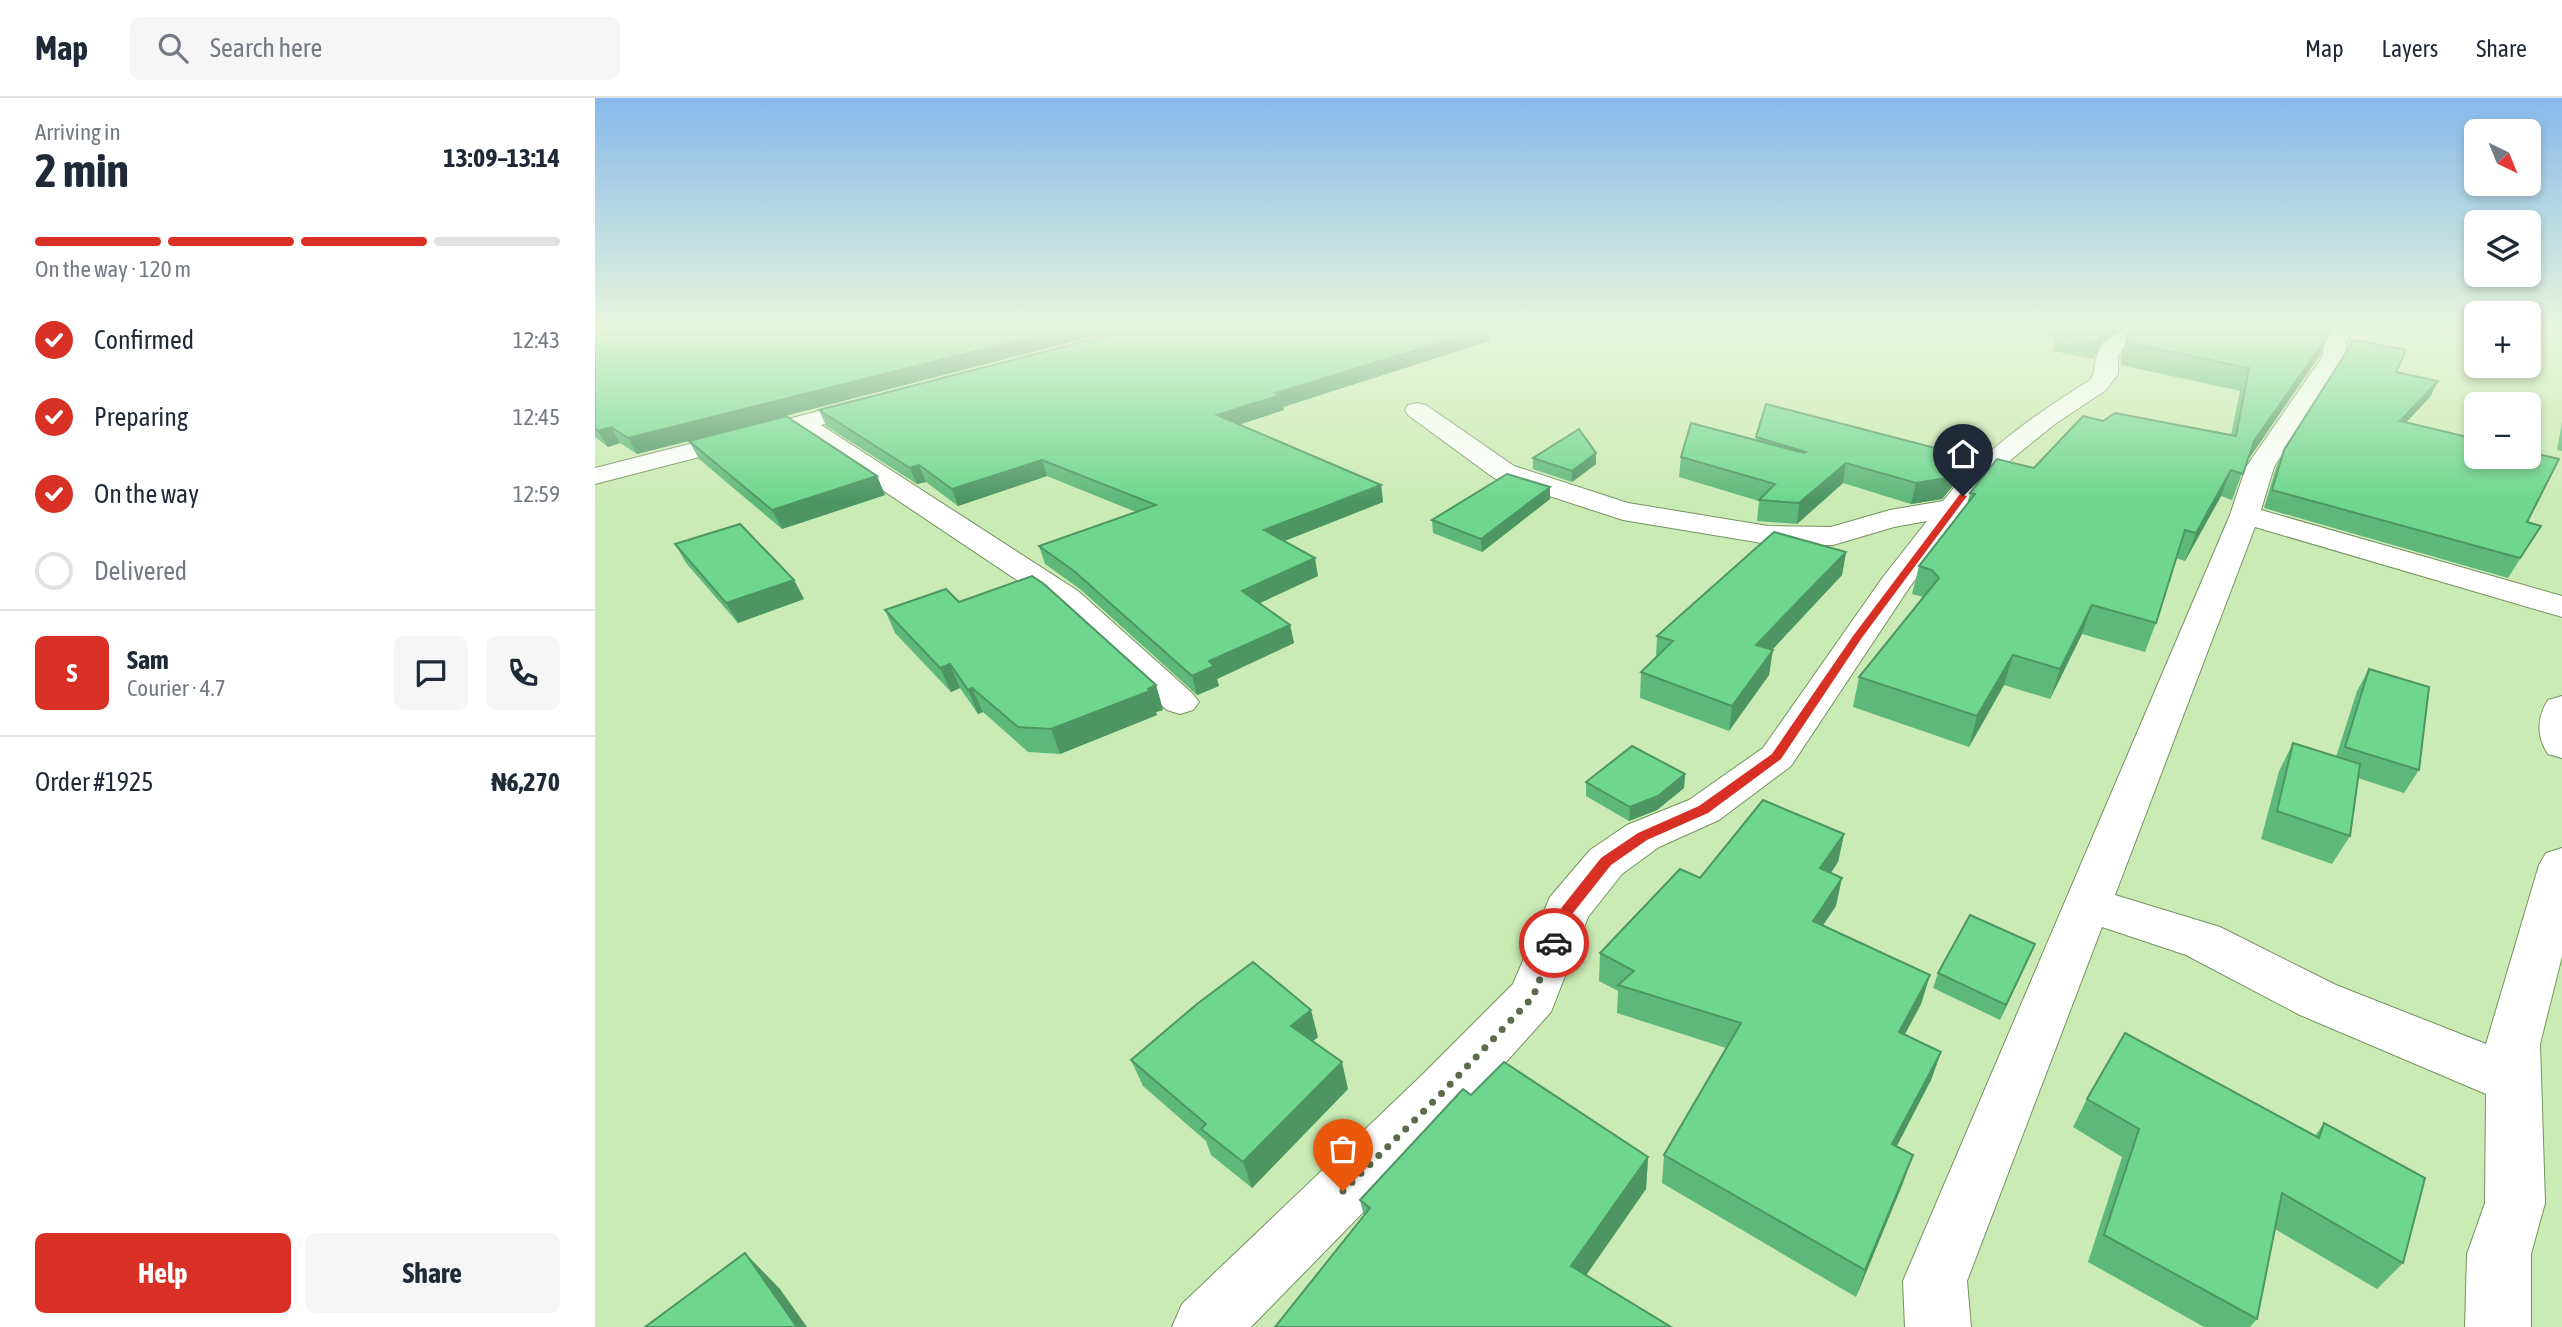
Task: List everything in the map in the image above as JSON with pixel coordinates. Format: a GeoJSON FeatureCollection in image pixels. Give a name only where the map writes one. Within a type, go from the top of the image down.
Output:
{"type":"FeatureCollection","features":[{"type":"Feature","properties":{"kind":"street"},"geometry":{"type":"LineString","coordinates":[[1205,1327],[1441,1094],[1533,997],[1567,910],[1606,862],[1643,836],[1704,810],[1777,757],[1880,606],[1972,483],[2004,452],[2046,419],[2097,385]]}},
{"type":"Feature","properties":{"kind":"street"},"geometry":{"type":"LineString","coordinates":[[1938,1327],[1935,1281],[2245,515],[2260,467],[2314,385]]}},
{"type":"Feature","properties":{"kind":"street"},"geometry":{"type":"LineString","coordinates":[[595,476],[893,399]]}},
{"type":"Feature","properties":{"kind":"street"},"geometry":{"type":"LineString","coordinates":[[1417,410],[1504,472],[1623,511],[1677,521],[1768,535],[1833,536],[1890,519],[1954,508]]}},
{"type":"Feature","properties":{"kind":"street"},"geometry":{"type":"LineString","coordinates":[[800,423],[1066,598],[1180,702]]}},
{"type":"Feature","properties":{"kind":"street"},"geometry":{"type":"LineString","coordinates":[[2245,515],[2562,607]]}},
{"type":"Feature","properties":{"kind":"street"},"geometry":{"type":"LineString","coordinates":[[2562,708],[2558,727],[2562,745]]}},
{"type":"Feature","properties":{"kind":"street"},"geometry":{"type":"LineString","coordinates":[[2498,1327],[2499,1254],[2515,1203],[2513,1044],[2562,865]]}},
{"type":"Feature","properties":{"kind":"street"},"geometry":{"type":"LineString","coordinates":[[2088,904],[2203,942],[2318,1000],[2514,1080]]}},
{"type":"Feature","properties":{"kind":"building"},"geometry":{"type":"Polygon","coordinates":[[[595,385],[839,385],[628,438],[611,427],[598,431],[595,428],[595,385]]]}},
{"type":"Feature","properties":{"kind":"building"},"geometry":{"type":"Polygon","coordinates":[[[914,385],[1301,385],[1276,393],[1281,395],[1217,415],[1381,485],[1264,530],[1315,558],[1242,591],[1290,625],[1209,661],[1214,666],[1192,676],[1074,571],[1039,546],[1156,505],[1042,460],[952,489],[919,465],[910,468],[819,410],[914,385]]]}},
{"type":"Feature","properties":{"kind":"building"},"geometry":{"type":"Polygon","coordinates":[[[2246,385],[2293,385],[2254,441],[2243,474],[2231,470],[2196,533],[2185,530],[2156,623],[2092,605],[2060,669],[2013,655],[1977,716],[1859,677],[1939,578],[1932,570],[1919,566],[1975,494],[1970,493],[1997,459],[2034,468],[2083,416],[2103,421],[2115,413],[2236,436],[2246,385]]]}},
{"type":"Feature","properties":{"kind":"building"},"geometry":{"type":"Polygon","coordinates":[[[2325,385],[2434,385],[2400,421],[2464,436],[2464,469],[2541,469],[2541,455],[2559,459],[2527,522],[2541,526],[2520,558],[2272,490],[2284,450],[2325,385]]]}},
{"type":"Feature","properties":{"kind":"building"},"geometry":{"type":"Polygon","coordinates":[[[1766,404],[1966,456],[1946,478],[1916,483],[1846,463],[1799,503],[1759,500],[1775,484],[1681,457],[1691,423],[1806,452],[1756,437],[1766,404]]]}},
{"type":"Feature","properties":{"kind":"building"},"geometry":{"type":"Polygon","coordinates":[[[786,416],[877,476],[772,510],[689,441],[786,416]]]}},
{"type":"Feature","properties":{"kind":"building"},"geometry":{"type":"Polygon","coordinates":[[[1579,429],[1596,453],[1572,471],[1533,458],[1579,429]]]}},
{"type":"Feature","properties":{"kind":"building"},"geometry":{"type":"Polygon","coordinates":[[[1507,474],[1550,487],[1481,539],[1432,520],[1507,474]]]}},
{"type":"Feature","properties":{"kind":"building"},"geometry":{"type":"Polygon","coordinates":[[[740,524],[794,580],[726,603],[675,544],[740,524]]]}},
{"type":"Feature","properties":{"kind":"building"},"geometry":{"type":"Polygon","coordinates":[[[1774,532],[1846,552],[1756,645],[1773,650],[1732,706],[1641,672],[1673,641],[1657,636],[1774,532]]]}},
{"type":"Feature","properties":{"kind":"building"},"geometry":{"type":"Polygon","coordinates":[[[1032,576],[1156,685],[1148,689],[1150,691],[1051,729],[1018,727],[972,688],[968,690],[950,664],[940,668],[885,610],[946,589],[959,602],[1032,576]]]}},
{"type":"Feature","properties":{"kind":"building"},"geometry":{"type":"Polygon","coordinates":[[[2369,669],[2429,687],[2419,770],[2345,747],[2369,669]]]}},
{"type":"Feature","properties":{"kind":"building"},"geometry":{"type":"Polygon","coordinates":[[[2293,743],[2360,764],[2350,836],[2277,811],[2293,743]]]}},
{"type":"Feature","properties":{"kind":"building"},"geometry":{"type":"Polygon","coordinates":[[[1632,746],[1685,774],[1658,796],[1630,807],[1586,782],[1632,746]]]}},
{"type":"Feature","properties":{"kind":"building"},"geometry":{"type":"Polygon","coordinates":[[[1763,800],[1844,834],[1820,868],[1842,878],[1813,921],[1930,975],[1899,1032],[1941,1052],[1892,1144],[1913,1155],[1865,1270],[1664,1155],[1741,1023],[1618,985],[1634,971],[1600,953],[1680,869],[1700,878],[1763,800]]]}},
{"type":"Feature","properties":{"kind":"building"},"geometry":{"type":"Polygon","coordinates":[[[1970,915],[2035,944],[2006,1005],[1938,973],[1970,915]]]}},
{"type":"Feature","properties":{"kind":"building"},"geometry":{"type":"Polygon","coordinates":[[[1253,962],[1311,1010],[1291,1026],[1342,1062],[1243,1162],[1201,1129],[1206,1124],[1131,1060],[1197,1004],[1253,962]]]}},
{"type":"Feature","properties":{"kind":"building"},"geometry":{"type":"Polygon","coordinates":[[[2125,1033],[2319,1138],[2324,1123],[2425,1178],[2403,1263],[2282,1193],[2257,1319],[2104,1235],[2139,1129],[2087,1099],[2125,1033]]]}},
{"type":"Feature","properties":{"kind":"building"},"geometry":{"type":"Polygon","coordinates":[[[1504,1062],[1648,1157],[1571,1266],[1671,1327],[1275,1327],[1370,1208],[1360,1200],[1463,1089],[1471,1095],[1504,1062]]]}},
{"type":"Feature","properties":{"kind":"building"},"geometry":{"type":"Polygon","coordinates":[[[745,1253],[797,1327],[645,1327],[745,1253]]]}},
{"type":"Feature","properties":{"kind":"way so far"},"geometry":{"type":"LineString","coordinates":[[1343,1191],[1441,1094],[1533,997],[1554,943]]}},
{"type":"Feature","properties":{"kind":"route"},"geometry":{"type":"LineString","coordinates":[[1554,943],[1567,910],[1606,862],[1643,836],[1704,810],[1777,757],[1895,584],[1963,496]]}}]}
